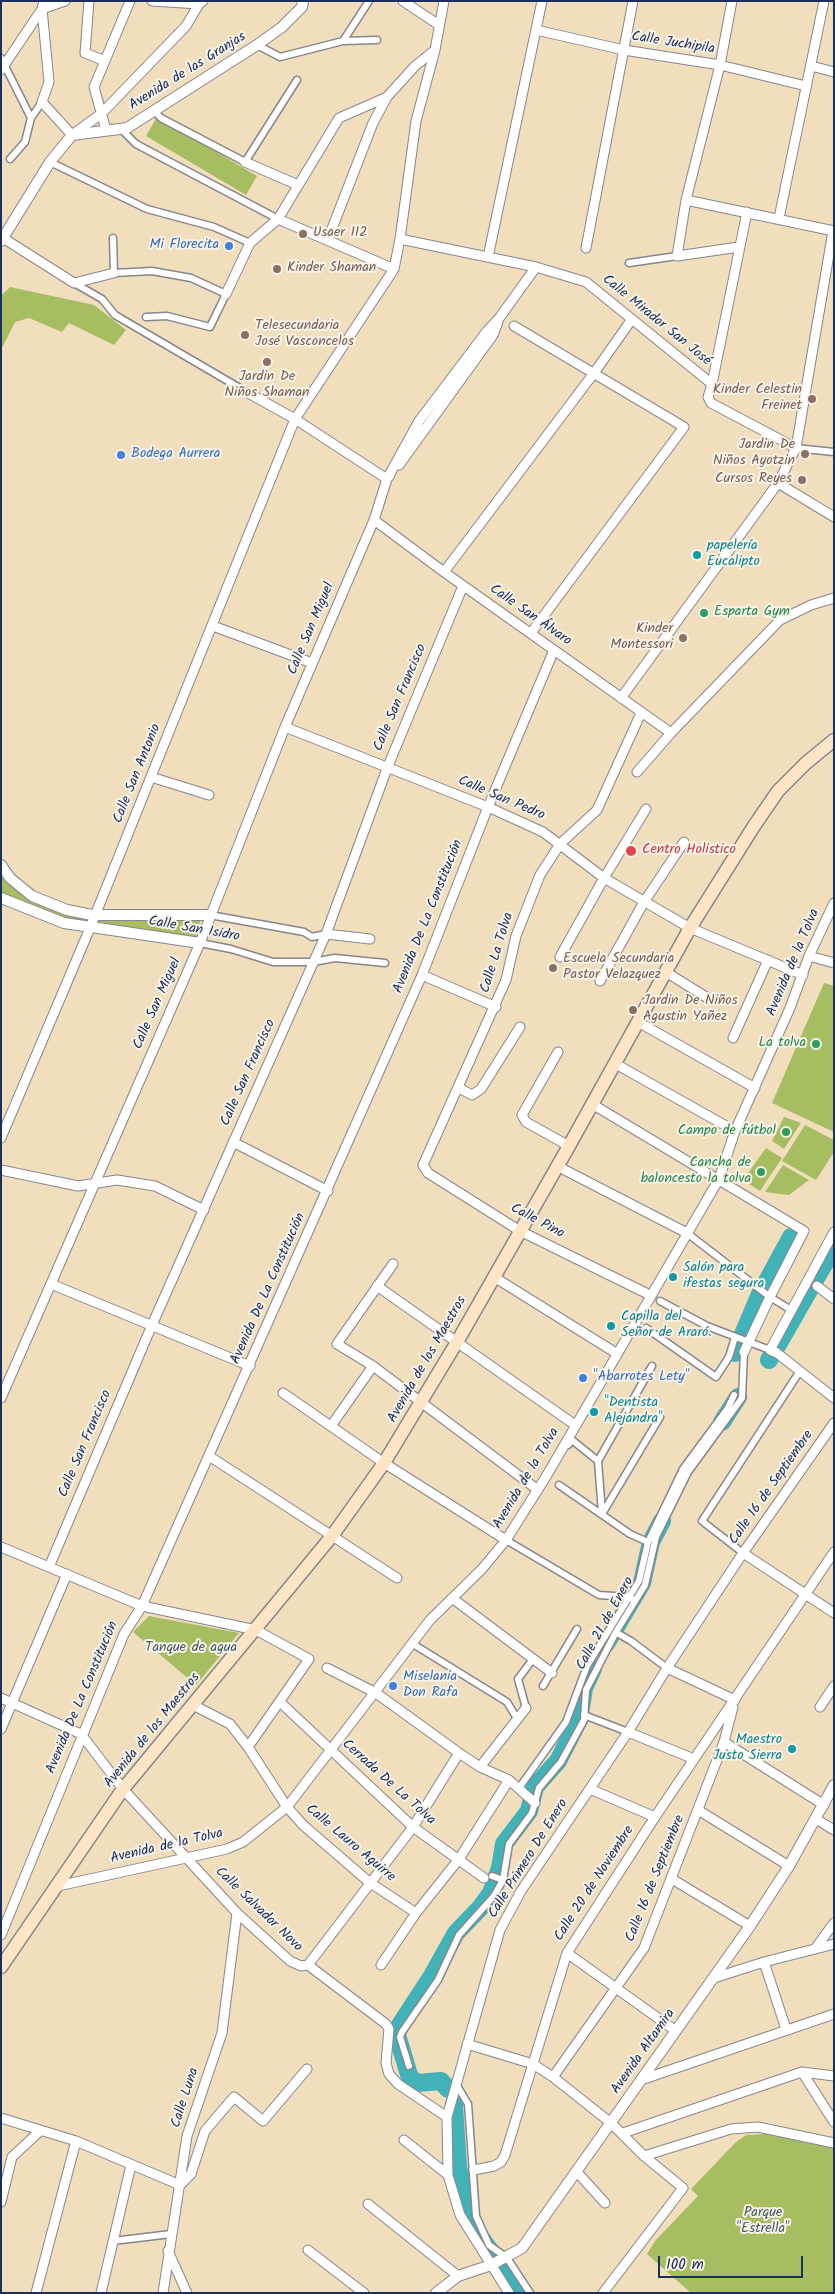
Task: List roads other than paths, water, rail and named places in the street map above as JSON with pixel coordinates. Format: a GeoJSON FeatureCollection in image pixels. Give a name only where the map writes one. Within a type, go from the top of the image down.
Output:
{"type":"FeatureCollection","features":[{"type":"Feature","properties":{"kind":"main road","name":"Avenida de los Maestros"},"geometry":{"type":"LineString","coordinates":[[1,1967],[58,1886],[122,1789],[256,1630],[332,1536],[384,1463],[569,1146],[690,928],[754,826],[778,792],[834,740]]}},
{"type":"Feature","properties":{"kind":"street"},"geometry":{"type":"LineString","coordinates":[[31,118],[3,65],[43,5],[65,1]]}},
{"type":"Feature","properties":{"kind":"street"},"geometry":{"type":"LineString","coordinates":[[89,1],[84,53],[105,61]]}},
{"type":"Feature","properties":{"kind":"street"},"geometry":{"type":"LineString","coordinates":[[106,130],[94,86],[130,1]]}},
{"type":"Feature","properties":{"kind":"street"},"geometry":{"type":"LineString","coordinates":[[152,1],[200,2]]}},
{"type":"Feature","properties":{"kind":"street","name":"Avenida de las Granjas"},"geometry":{"type":"LineString","coordinates":[[72,135],[127,128],[282,28],[302,8],[303,1]]}},
{"type":"Feature","properties":{"kind":"street"},"geometry":{"type":"LineString","coordinates":[[343,41],[369,1]]}},
{"type":"Feature","properties":{"kind":"street"},"geometry":{"type":"LineString","coordinates":[[404,1],[439,25]]}},
{"type":"Feature","properties":{"kind":"street"},"geometry":{"type":"LineString","coordinates":[[120,128],[136,144],[278,218],[394,269],[400,240],[416,121],[435,50],[444,1]]}},
{"type":"Feature","properties":{"kind":"street"},"geometry":{"type":"LineString","coordinates":[[488,258],[542,1]]}},
{"type":"Feature","properties":{"kind":"street"},"geometry":{"type":"LineString","coordinates":[[586,248],[633,1]]}},
{"type":"Feature","properties":{"kind":"street"},"geometry":{"type":"LineString","coordinates":[[677,256],[686,200],[720,65],[732,1]]}},
{"type":"Feature","properties":{"kind":"street"},"geometry":{"type":"LineString","coordinates":[[779,218],[824,1]]}},
{"type":"Feature","properties":{"kind":"street","name":"Avenida de las Granjas"},"geometry":{"type":"LineString","coordinates":[[2,240],[50,162],[72,135],[101,114],[186,26],[200,2]]}},
{"type":"Feature","properties":{"kind":"street"},"geometry":{"type":"LineString","coordinates":[[10,159],[25,142],[31,118],[42,102],[49,82],[43,5]]}},
{"type":"Feature","properties":{"kind":"street","name":"Calle Juchipila"},"geometry":{"type":"LineString","coordinates":[[536,30],[624,50],[720,65],[806,86]]}},
{"type":"Feature","properties":{"kind":"street"},"geometry":{"type":"LineString","coordinates":[[257,45],[280,57],[343,41],[377,40]]}},
{"type":"Feature","properties":{"kind":"street"},"geometry":{"type":"LineString","coordinates":[[328,239],[373,123],[387,96],[415,66],[435,50]]}},
{"type":"Feature","properties":{"kind":"street"},"geometry":{"type":"LineString","coordinates":[[811,66],[834,72]]}},
{"type":"Feature","properties":{"kind":"street"},"geometry":{"type":"LineString","coordinates":[[246,162],[297,80]]}},
{"type":"Feature","properties":{"kind":"street"},"geometry":{"type":"LineString","coordinates":[[146,317],[167,316],[210,327],[250,242],[278,218],[339,118],[387,96]]}},
{"type":"Feature","properties":{"kind":"street"},"geometry":{"type":"LineString","coordinates":[[42,102],[72,135]]}},
{"type":"Feature","properties":{"kind":"street"},"geometry":{"type":"LineString","coordinates":[[154,111],[161,118],[246,162],[298,185]]}},
{"type":"Feature","properties":{"kind":"street"},"geometry":{"type":"LineString","coordinates":[[50,162],[147,209],[214,227],[250,242]]}},
{"type":"Feature","properties":{"kind":"street"},"geometry":{"type":"LineString","coordinates":[[621,698],[778,483],[796,448],[833,231],[779,218],[686,200]]}},
{"type":"Feature","properties":{"kind":"street"},"geometry":{"type":"LineString","coordinates":[[712,384],[747,212]]}},
{"type":"Feature","properties":{"kind":"street"},"geometry":{"type":"LineString","coordinates":[[113,238],[114,273]]}},
{"type":"Feature","properties":{"kind":"street"},"geometry":{"type":"LineString","coordinates":[[2,240],[102,299],[116,316],[295,419],[388,478]]}},
{"type":"Feature","properties":{"kind":"street"},"geometry":{"type":"LineString","coordinates":[[400,240],[536,267]]}},
{"type":"Feature","properties":{"kind":"street"},"geometry":{"type":"LineString","coordinates":[[629,263],[739,247]]}},
{"type":"Feature","properties":{"kind":"street","name":"Calle Mirador San José"},"geometry":{"type":"LineString","coordinates":[[536,267],[586,282],[712,384],[708,397],[711,403],[796,448]]}},
{"type":"Feature","properties":{"kind":"street","name":"Calle San Miguel"},"geometry":{"type":"LineString","coordinates":[[1,1398],[200,943],[285,726],[374,520],[388,478],[419,420],[486,331],[500,317],[536,267]]}},
{"type":"Feature","properties":{"kind":"street","name":"Calle San Antonio"},"geometry":{"type":"LineString","coordinates":[[1,1138],[96,915],[295,419],[394,269]]}},
{"type":"Feature","properties":{"kind":"street"},"geometry":{"type":"LineString","coordinates":[[74,283],[114,273],[152,271],[191,278],[226,294]]}},
{"type":"Feature","properties":{"kind":"street"},"geometry":{"type":"LineString","coordinates":[[444,572],[594,373],[632,319]]}},
{"type":"Feature","properties":{"kind":"street"},"geometry":{"type":"LineString","coordinates":[[514,326],[684,427],[531,633]]}},
{"type":"Feature","properties":{"kind":"street"},"geometry":{"type":"LineString","coordinates":[[796,448],[834,452]]}},
{"type":"Feature","properties":{"kind":"street"},"geometry":{"type":"LineString","coordinates":[[778,483],[834,517]]}},
{"type":"Feature","properties":{"kind":"street","name":"Calle San Álvaro"},"geometry":{"type":"LineString","coordinates":[[374,520],[463,586],[671,733]]}},
{"type":"Feature","properties":{"kind":"street","name":"Calle San Francisco"},"geometry":{"type":"LineString","coordinates":[[49,1567],[152,1325],[326,934],[388,766],[463,586]]}},
{"type":"Feature","properties":{"kind":"street"},"geometry":{"type":"LineString","coordinates":[[637,772],[671,733],[780,620],[811,605],[834,598]]}},
{"type":"Feature","properties":{"kind":"street"},"geometry":{"type":"LineString","coordinates":[[213,626],[312,663]]}},
{"type":"Feature","properties":{"kind":"street","name":"Avenida De La Constitución"},"geometry":{"type":"LineString","coordinates":[[1,1935],[81,1734],[124,1634],[142,1606],[328,1191],[422,975],[488,807],[554,650]]}},
{"type":"Feature","properties":{"kind":"street","name":"Calle La Tolva"},"geometry":{"type":"LineString","coordinates":[[424,1160],[496,1007],[506,980],[516,936],[540,875],[560,844],[598,810],[641,713]]}},
{"type":"Feature","properties":{"kind":"street","name":"Calle San Pedro"},"geometry":{"type":"LineString","coordinates":[[285,726],[388,766],[544,832],[604,878],[690,928],[803,975]]}},
{"type":"Feature","properties":{"kind":"street"},"geometry":{"type":"LineString","coordinates":[[151,777],[210,795]]}},
{"type":"Feature","properties":{"kind":"street"},"geometry":{"type":"LineString","coordinates":[[560,957],[604,878],[646,809]]}},
{"type":"Feature","properties":{"kind":"street"},"geometry":{"type":"LineString","coordinates":[[600,981],[644,902],[684,842]]}},
{"type":"Feature","properties":{"kind":"street","name":"Calle San Isidro"},"geometry":{"type":"LineString","coordinates":[[1,865],[10,878],[32,896],[67,910],[96,915],[210,915],[304,932],[312,937],[326,934],[370,939]]}},
{"type":"Feature","properties":{"kind":"street","name":"Calle San Isidro"},"geometry":{"type":"LineString","coordinates":[[1,898],[64,923],[200,943],[231,949],[273,962],[313,962],[335,958],[385,962]]}},
{"type":"Feature","properties":{"kind":"street","name":"Avenida de la Tolva"},"geometry":{"type":"LineString","coordinates":[[58,1886],[227,1849],[243,1842],[287,1807],[332,1751],[430,1620],[482,1569],[506,1540],[538,1490],[616,1353],[719,1180],[736,1131],[756,1088],[803,975],[809,956],[833,905]]}},
{"type":"Feature","properties":{"kind":"street"},"geometry":{"type":"LineString","coordinates":[[809,956],[834,963]]}},
{"type":"Feature","properties":{"kind":"street"},"geometry":{"type":"LineString","coordinates":[[733,1038],[768,960]]}},
{"type":"Feature","properties":{"kind":"street"},"geometry":{"type":"LineString","coordinates":[[666,972],[706,997]]}},
{"type":"Feature","properties":{"kind":"street"},"geometry":{"type":"LineString","coordinates":[[422,975],[496,1007]]}},
{"type":"Feature","properties":{"kind":"street"},"geometry":{"type":"LineString","coordinates":[[638,1022],[756,1088]]}},
{"type":"Feature","properties":{"kind":"street"},"geometry":{"type":"LineString","coordinates":[[459,1088],[472,1095],[480,1089],[520,1027]]}},
{"type":"Feature","properties":{"kind":"street"},"geometry":{"type":"LineString","coordinates":[[558,1052],[522,1115],[526,1122],[569,1146]]}},
{"type":"Feature","properties":{"kind":"street"},"geometry":{"type":"LineString","coordinates":[[614,1063],[736,1131]]}},
{"type":"Feature","properties":{"kind":"street"},"geometry":{"type":"LineString","coordinates":[[522,1791],[566,1722],[587,1666],[632,1599],[639,1581],[648,1542],[660,1523],[683,1469],[742,1398],[746,1340],[768,1295],[804,1231],[592,1104]]}},
{"type":"Feature","properties":{"kind":"street"},"geometry":{"type":"LineString","coordinates":[[234,1142],[328,1191]]}},
{"type":"Feature","properties":{"kind":"street","name":"Calle Pino"},"geometry":{"type":"LineString","coordinates":[[424,1160],[424,1170],[428,1174],[520,1231],[650,1295]]}},
{"type":"Feature","properties":{"kind":"street"},"geometry":{"type":"LineString","coordinates":[[557,1166],[686,1234],[791,1310]]}},
{"type":"Feature","properties":{"kind":"street"},"geometry":{"type":"LineString","coordinates":[[1,1170],[78,1186],[117,1180],[155,1186],[204,1210]]}},
{"type":"Feature","properties":{"kind":"street"},"geometry":{"type":"LineString","coordinates":[[773,1352],[791,1310],[834,1232]]}},
{"type":"Feature","properties":{"kind":"street"},"geometry":{"type":"LineString","coordinates":[[393,1264],[337,1344],[372,1366],[420,1404],[538,1490]]}},
{"type":"Feature","properties":{"kind":"street"},"geometry":{"type":"LineString","coordinates":[[494,1277],[616,1353]]}},
{"type":"Feature","properties":{"kind":"street"},"geometry":{"type":"LineString","coordinates":[[807,1279],[834,1299]]}},
{"type":"Feature","properties":{"kind":"street"},"geometry":{"type":"LineString","coordinates":[[51,1284],[250,1366]]}},
{"type":"Feature","properties":{"kind":"street"},"geometry":{"type":"LineString","coordinates":[[377,1286],[575,1426]]}},
{"type":"Feature","properties":{"kind":"street"},"geometry":{"type":"LineString","coordinates":[[660,1301],[707,1326],[773,1352],[834,1398]]}},
{"type":"Feature","properties":{"kind":"street"},"geometry":{"type":"LineString","coordinates":[[646,1328],[716,1378],[729,1357],[736,1337]]}},
{"type":"Feature","properties":{"kind":"street"},"geometry":{"type":"LineString","coordinates":[[331,1426],[372,1366]]}},
{"type":"Feature","properties":{"kind":"street"},"geometry":{"type":"LineString","coordinates":[[602,1514],[598,1461],[648,1371]]}},
{"type":"Feature","properties":{"kind":"street"},"geometry":{"type":"LineString","coordinates":[[800,1371],[702,1521],[743,1553],[834,1613]]}},
{"type":"Feature","properties":{"kind":"street"},"geometry":{"type":"LineString","coordinates":[[283,1393],[384,1463],[506,1540],[599,1595],[632,1599]]}},
{"type":"Feature","properties":{"kind":"street"},"geometry":{"type":"LineString","coordinates":[[731,1410],[734,1395]]}},
{"type":"Feature","properties":{"kind":"street"},"geometry":{"type":"LineString","coordinates":[[602,1514],[660,1417]]}},
{"type":"Feature","properties":{"kind":"street","name":"Calle 16 de Septiembre"},"geometry":{"type":"LineString","coordinates":[[667,1668],[743,1553],[834,1423]]}},
{"type":"Feature","properties":{"kind":"street"},"geometry":{"type":"LineString","coordinates":[[562,1456],[572,1440],[598,1461]]}},
{"type":"Feature","properties":{"kind":"street"},"geometry":{"type":"LineString","coordinates":[[209,1456],[397,1578]]}},
{"type":"Feature","properties":{"kind":"street"},"geometry":{"type":"LineString","coordinates":[[559,1485],[630,1534],[648,1542]]}},
{"type":"Feature","properties":{"kind":"street","name":"Calle 21 de Enero"},"geometry":{"type":"LineString","coordinates":[[503,1880],[509,1844],[532,1813],[539,1788],[561,1762],[584,1720],[586,1690],[632,1599],[645,1585],[660,1523]]}},
{"type":"Feature","properties":{"kind":"street"},"geometry":{"type":"LineString","coordinates":[[1,1547],[142,1606],[256,1630],[309,1659],[248,1747]]}},
{"type":"Feature","properties":{"kind":"street","name":"Calle 20 de Noviembre"},"geometry":{"type":"LineString","coordinates":[[474,2170],[494,2166],[501,2162],[566,1953],[655,1816],[834,1552]]}},
{"type":"Feature","properties":{"kind":"street"},"geometry":{"type":"LineString","coordinates":[[1,1730],[67,1574]]}},
{"type":"Feature","properties":{"kind":"street"},"geometry":{"type":"LineString","coordinates":[[452,1598],[552,1673]]}},
{"type":"Feature","properties":{"kind":"street"},"geometry":{"type":"LineString","coordinates":[[543,1686],[577,1629]]}},
{"type":"Feature","properties":{"kind":"street"},"geometry":{"type":"LineString","coordinates":[[617,1633],[667,1668],[735,1700]]}},
{"type":"Feature","properties":{"kind":"street"},"geometry":{"type":"LineString","coordinates":[[413,1644],[507,1702],[518,1720]]}},
{"type":"Feature","properties":{"kind":"street"},"geometry":{"type":"LineString","coordinates":[[480,1767],[526,1708],[518,1679],[533,1659]]}},
{"type":"Feature","properties":{"kind":"street"},"geometry":{"type":"LineString","coordinates":[[327,1668],[376,1693],[480,1767],[509,1780],[535,1803]]}},
{"type":"Feature","properties":{"kind":"street","name":"Calle Primero De Enero"},"geometry":{"type":"LineString","coordinates":[[509,2293],[460,2215],[448,2175],[447,2117],[500,1930],[521,1892],[628,1732],[667,1668]]}},
{"type":"Feature","properties":{"kind":"street"},"geometry":{"type":"LineString","coordinates":[[820,1707],[834,1686]]}},
{"type":"Feature","properties":{"kind":"street"},"geometry":{"type":"LineString","coordinates":[[1,1698],[81,1734]]}},
{"type":"Feature","properties":{"kind":"street","name":"Calle 16 de Septiembre"},"geometry":{"type":"LineString","coordinates":[[553,2077],[644,1948],[724,1742],[735,1700]]}},
{"type":"Feature","properties":{"kind":"street","name":"Cerrada De La Tolva"},"geometry":{"type":"LineString","coordinates":[[280,1702],[413,1827],[488,1877],[503,1880]]}},
{"type":"Feature","properties":{"kind":"street","name":"Calle Lauro Aguirre"},"geometry":{"type":"LineString","coordinates":[[193,1705],[230,1724],[248,1747],[287,1807],[303,1825],[369,1882],[416,1913]]}},
{"type":"Feature","properties":{"kind":"street"},"geometry":{"type":"LineString","coordinates":[[584,1715],[694,1759]]}},
{"type":"Feature","properties":{"kind":"street","name":"Calle Salvador Novo"},"geometry":{"type":"LineString","coordinates":[[81,1734],[122,1789],[238,1913],[290,1961],[301,1966],[308,1965],[386,2024],[390,2029],[386,2063],[389,2074],[398,2084],[447,2117]]}},
{"type":"Feature","properties":{"kind":"street"},"geometry":{"type":"LineString","coordinates":[[724,1742],[824,1805]]}},
{"type":"Feature","properties":{"kind":"street"},"geometry":{"type":"LineString","coordinates":[[308,1965],[369,1882],[413,1827],[459,1753]]}},
{"type":"Feature","properties":{"kind":"street"},"geometry":{"type":"LineString","coordinates":[[381,1965],[416,1913],[459,1859],[509,1780]]}},
{"type":"Feature","properties":{"kind":"street","name":"Avenida Altamira"},"geometry":{"type":"LineString","coordinates":[[436,2293],[458,2276],[507,2258],[522,2248],[750,1926],[816,1819],[834,1785]]}},
{"type":"Feature","properties":{"kind":"street"},"geometry":{"type":"LineString","coordinates":[[590,1789],[655,1816]]}},
{"type":"Feature","properties":{"kind":"street"},"geometry":{"type":"LineString","coordinates":[[698,1810],[788,1866]]}},
{"type":"Feature","properties":{"kind":"street"},"geometry":{"type":"LineString","coordinates":[[816,1819],[834,1830]]}},
{"type":"Feature","properties":{"kind":"street"},"geometry":{"type":"LineString","coordinates":[[672,1879],[750,1926]]}},
{"type":"Feature","properties":{"kind":"street"},"geometry":{"type":"LineString","coordinates":[[410,2066],[400,2037],[402,2032],[438,1980],[459,1935],[494,1896],[503,1880]]}},
{"type":"Feature","properties":{"kind":"street","name":"Calle Luna"},"geometry":{"type":"LineString","coordinates":[[163,2293],[187,2136],[222,2033],[238,1913]]}},
{"type":"Feature","properties":{"kind":"street"},"geometry":{"type":"LineString","coordinates":[[815,1949],[834,1923]]}},
{"type":"Feature","properties":{"kind":"street"},"geometry":{"type":"LineString","coordinates":[[714,1978],[764,1962],[834,1944]]}},
{"type":"Feature","properties":{"kind":"street"},"geometry":{"type":"LineString","coordinates":[[566,1953],[676,2031]]}},
{"type":"Feature","properties":{"kind":"street"},"geometry":{"type":"LineString","coordinates":[[764,1962],[786,2029]]}},
{"type":"Feature","properties":{"kind":"street"},"geometry":{"type":"LineString","coordinates":[[642,2080],[834,2014]]}},
{"type":"Feature","properties":{"kind":"street"},"geometry":{"type":"LineString","coordinates":[[467,2044],[533,2064],[553,2077],[612,2123],[644,2156],[683,2188],[603,2293]]}},
{"type":"Feature","properties":{"kind":"street"},"geometry":{"type":"LineString","coordinates":[[1,2118],[76,2141],[180,2185],[191,2174],[205,2131],[234,2097],[263,2121],[307,2069]]}},
{"type":"Feature","properties":{"kind":"street"},"geometry":{"type":"LineString","coordinates":[[623,2133],[802,2072],[834,2076]]}},
{"type":"Feature","properties":{"kind":"street"},"geometry":{"type":"LineString","coordinates":[[802,2072],[834,2122]]}},
{"type":"Feature","properties":{"kind":"street"},"geometry":{"type":"LineString","coordinates":[[456,2084],[468,2104],[476,2216],[489,2245],[507,2258],[530,2293]]}},
{"type":"Feature","properties":{"kind":"street"},"geometry":{"type":"LineString","coordinates":[[644,2156],[731,2129],[758,2127],[834,2144]]}},
{"type":"Feature","properties":{"kind":"street"},"geometry":{"type":"LineString","coordinates":[[1,2202],[12,2157],[40,2131]]}},
{"type":"Feature","properties":{"kind":"street"},"geometry":{"type":"LineString","coordinates":[[404,2140],[448,2175]]}},
{"type":"Feature","properties":{"kind":"street"},"geometry":{"type":"LineString","coordinates":[[36,2293],[76,2141]]}},
{"type":"Feature","properties":{"kind":"street"},"geometry":{"type":"LineString","coordinates":[[101,2293],[131,2165]]}},
{"type":"Feature","properties":{"kind":"street"},"geometry":{"type":"LineString","coordinates":[[577,2172],[605,2203]]}},
{"type":"Feature","properties":{"kind":"street"},"geometry":{"type":"LineString","coordinates":[[368,2204],[458,2276]]}},
{"type":"Feature","properties":{"kind":"street"},"geometry":{"type":"LineString","coordinates":[[112,2241],[171,2234]]}},
{"type":"Feature","properties":{"kind":"street"},"geometry":{"type":"LineString","coordinates":[[308,2250],[364,2293]]}},
{"type":"Feature","properties":{"kind":"street"},"geometry":{"type":"LineString","coordinates":[[168,2251],[187,2293]]}},
{"type":"Feature","properties":{"kind":"waterway"},"geometry":{"type":"LineString","coordinates":[[735,1353],[760,1294],[791,1237]]}},
{"type":"Feature","properties":{"kind":"waterway"},"geometry":{"type":"LineString","coordinates":[[769,1360],[834,1247]]}},
{"type":"Feature","properties":{"kind":"waterway"},"geometry":{"type":"LineString","coordinates":[[722,1422],[738,1397]]}},
{"type":"Feature","properties":{"kind":"waterway"},"geometry":{"type":"LineString","coordinates":[[606,1644],[642,1583],[651,1542],[662,1521]]}},
{"type":"Feature","properties":{"kind":"waterway"},"geometry":{"type":"LineString","coordinates":[[448,2089],[441,2081],[418,2083],[410,2078],[397,2035],[400,2025],[432,1976],[456,1933],[480,1908],[491,1893],[500,1868],[504,1844],[529,1811],[535,1787],[558,1761],[579,1720],[584,1688],[593,1669]]}},
{"type":"Feature","properties":{"kind":"waterway"},"geometry":{"type":"LineString","coordinates":[[454,2105],[458,2167],[473,2227],[521,2293]]}},
{"type":"Feature","properties":{"kind":"place","name":"Usaer 112"},"geometry":{"type":"Point","coordinates":[303,234]}},
{"type":"Feature","properties":{"kind":"place","name":"Mi Florecita"},"geometry":{"type":"Point","coordinates":[229,246]}},
{"type":"Feature","properties":{"kind":"place","name":"Kinder Shaman"},"geometry":{"type":"Point","coordinates":[277,269]}},
{"type":"Feature","properties":{"kind":"place","name":"Telesecundaria José Vasconcelos"},"geometry":{"type":"Point","coordinates":[245,335]}},
{"type":"Feature","properties":{"kind":"place","name":"Jardin De Niños Shaman"},"geometry":{"type":"Point","coordinates":[267,362]}},
{"type":"Feature","properties":{"kind":"place","name":"Kinder Celestin Freinet"},"geometry":{"type":"Point","coordinates":[812,399]}},
{"type":"Feature","properties":{"kind":"place","name":"Jardin De Niños Ayotzin"},"geometry":{"type":"Point","coordinates":[805,454]}},
{"type":"Feature","properties":{"kind":"place","name":"Bodega Aurrera"},"geometry":{"type":"Point","coordinates":[121,455]}},
{"type":"Feature","properties":{"kind":"place","name":"Cursos Reyes"},"geometry":{"type":"Point","coordinates":[802,480]}},
{"type":"Feature","properties":{"kind":"place","name":"papelería Eucalipto"},"geometry":{"type":"Point","coordinates":[697,555]}},
{"type":"Feature","properties":{"kind":"place","name":"Esparta Gym"},"geometry":{"type":"Point","coordinates":[704,613]}},
{"type":"Feature","properties":{"kind":"place","name":"Kinder Montessori"},"geometry":{"type":"Point","coordinates":[683,638]}},
{"type":"Feature","properties":{"kind":"place","name":"Centro Holistico"},"geometry":{"type":"Point","coordinates":[631,851]}},
{"type":"Feature","properties":{"kind":"place","name":"Escuela Secundaria Pastor Velazquez"},"geometry":{"type":"Point","coordinates":[553,968]}},
{"type":"Feature","properties":{"kind":"place","name":"Jardin De Niños Agustin Yañez"},"geometry":{"type":"Point","coordinates":[633,1010]}},
{"type":"Feature","properties":{"kind":"place","name":"La tolva"},"geometry":{"type":"Point","coordinates":[816,1044]}},
{"type":"Feature","properties":{"kind":"place","name":"Campo de fútbol"},"geometry":{"type":"Point","coordinates":[786,1132]}},
{"type":"Feature","properties":{"kind":"place","name":"Cancha de baloncesto la tolva"},"geometry":{"type":"Point","coordinates":[761,1172]}},
{"type":"Feature","properties":{"kind":"place","name":"Salón para ifestas segura"},"geometry":{"type":"Point","coordinates":[673,1277]}},
{"type":"Feature","properties":{"kind":"place","name":"Capilla del Señor de Araró."},"geometry":{"type":"Point","coordinates":[611,1326]}},
{"type":"Feature","properties":{"kind":"place","name":"\"Abarrotes Lety\""},"geometry":{"type":"Point","coordinates":[583,1378]}},
{"type":"Feature","properties":{"kind":"place","name":"\"Dentista Alejandra\""},"geometry":{"type":"Point","coordinates":[594,1412]}},
{"type":"Feature","properties":{"kind":"place","name":"Miselania Don Rafa"},"geometry":{"type":"Point","coordinates":[393,1686]}},
{"type":"Feature","properties":{"kind":"place","name":"Maestro Justo Sierra"},"geometry":{"type":"Point","coordinates":[792,1749]}},
{"type":"Feature","properties":{"kind":"park label","name":"Tanque de agua"},"geometry":{"type":"Point","coordinates":[191,1649]}},
{"type":"Feature","properties":{"kind":"park label","name":"Parque \"Estrella\""},"geometry":{"type":"Point","coordinates":[763,2222]}}]}
